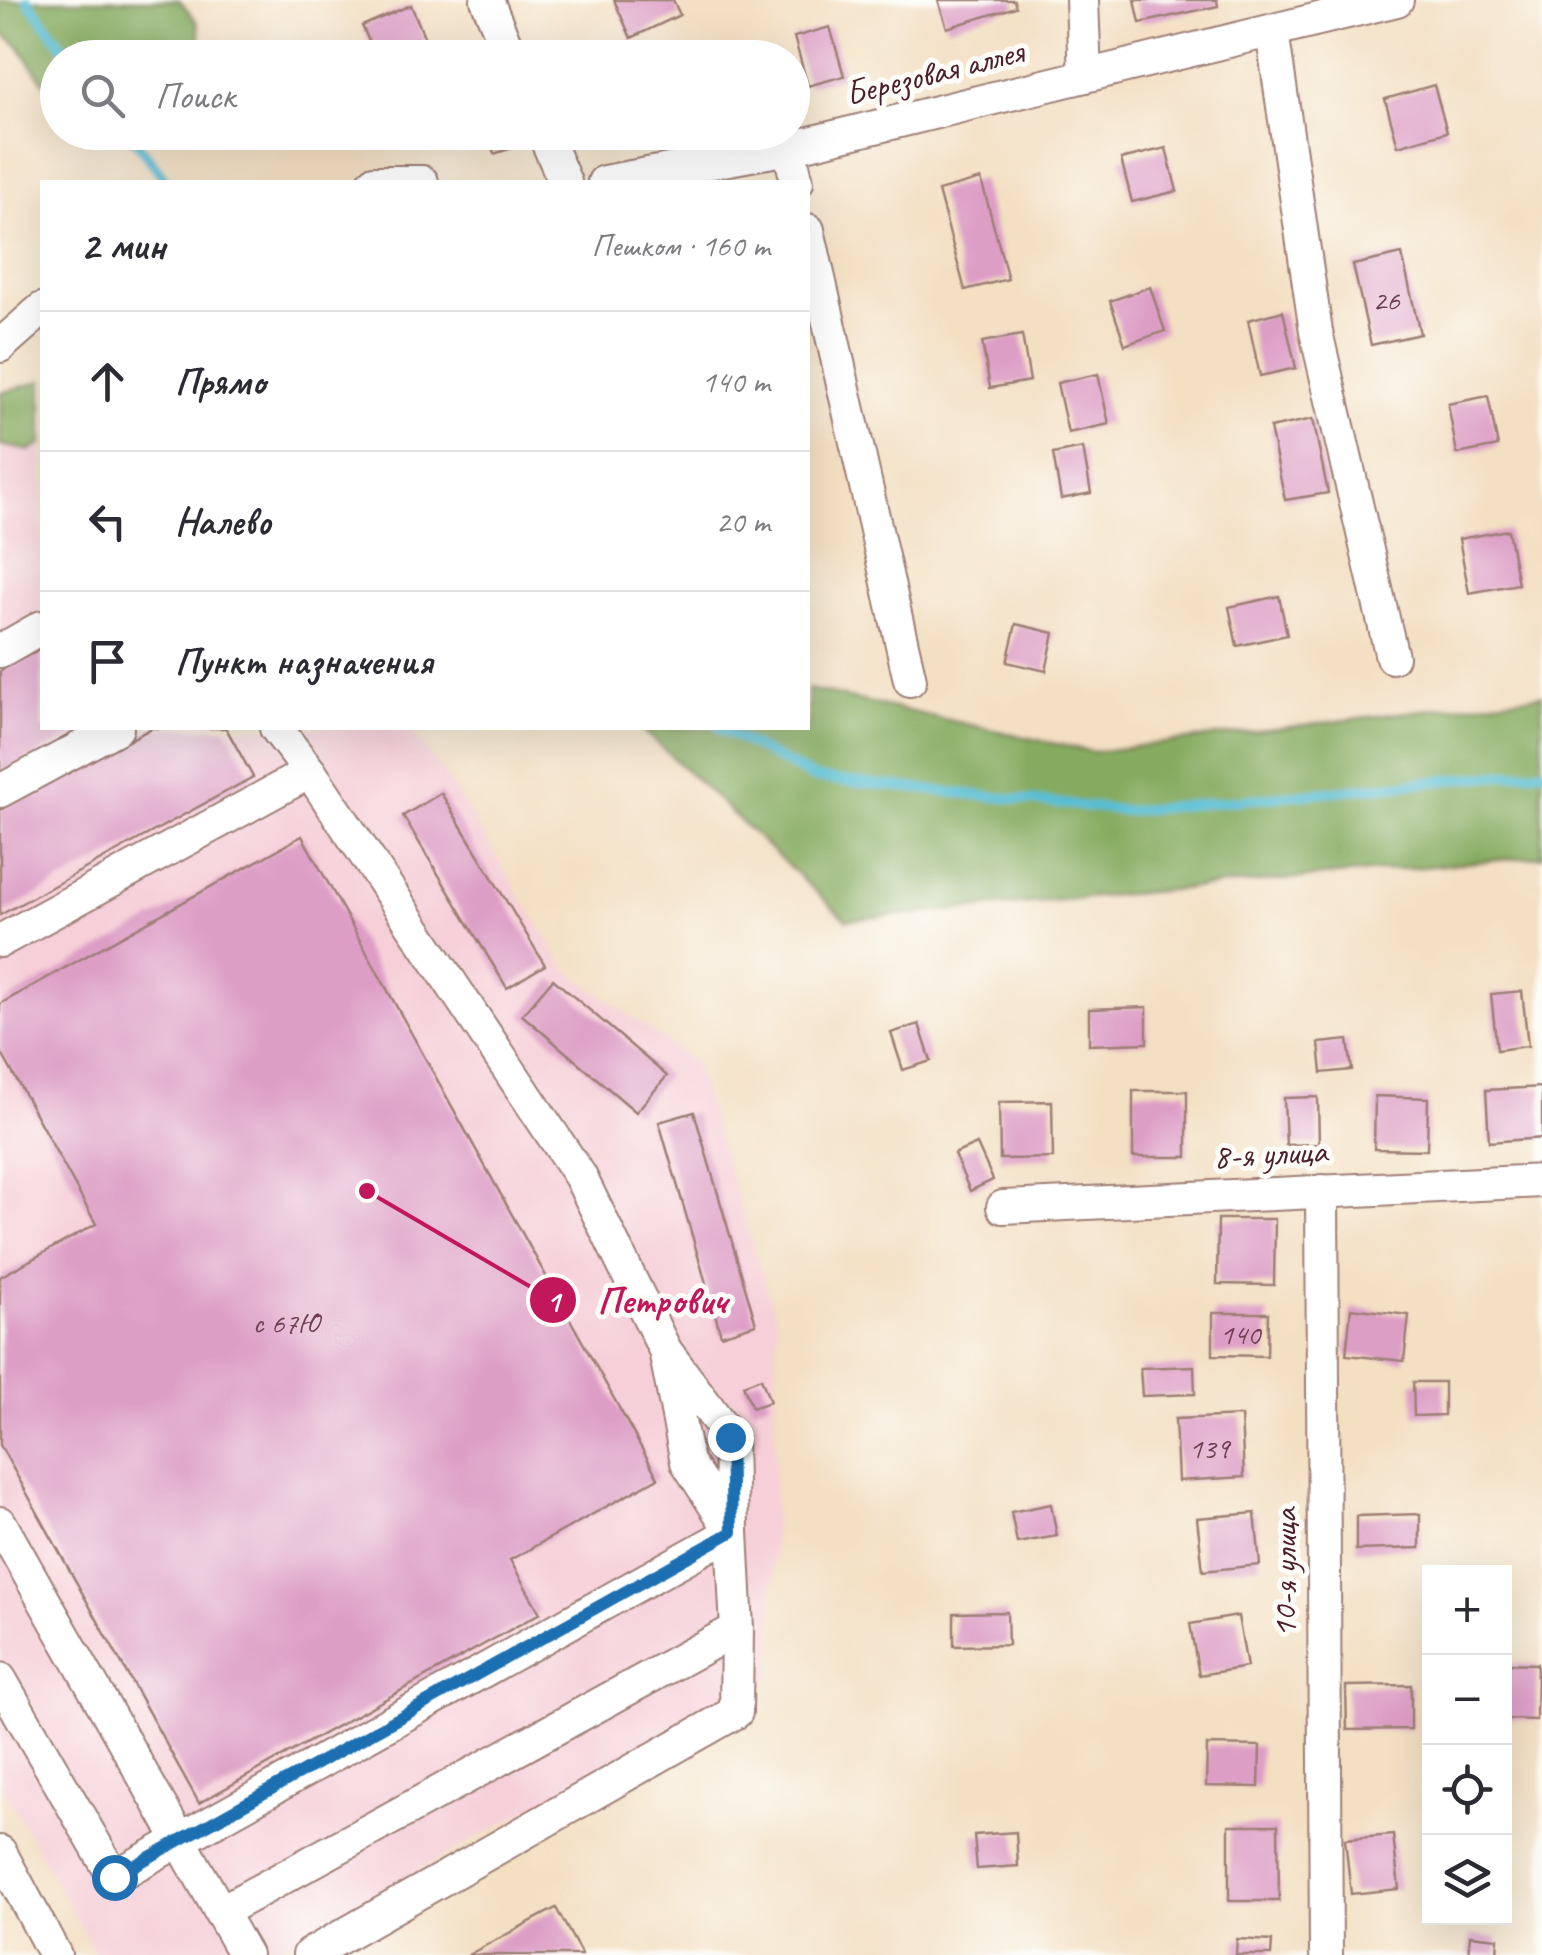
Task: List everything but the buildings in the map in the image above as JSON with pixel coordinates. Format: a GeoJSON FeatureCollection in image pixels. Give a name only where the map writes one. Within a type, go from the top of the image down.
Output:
{"type":"FeatureCollection","features":[{"type":"Feature","properties":{"kind":"street"},"geometry":{"type":"LineString","coordinates":[[486,0],[503,40]]}},
{"type":"Feature","properties":{"kind":"street"},"geometry":{"type":"LineString","coordinates":[[1082,0],[1084,76]]}},
{"type":"Feature","properties":{"kind":"street","name":"Березовая аллея"},"geometry":{"type":"LineString","coordinates":[[810,143],[1397,0]]}},
{"type":"Feature","properties":{"kind":"street"},"geometry":{"type":"LineString","coordinates":[[1272,31],[1316,332],[1392,657]]}},
{"type":"Feature","properties":{"kind":"street"},"geometry":{"type":"LineString","coordinates":[[552,150],[564,180]]}},
{"type":"Feature","properties":{"kind":"street","name":"Березовая аллея"},"geometry":{"type":"LineString","coordinates":[[615,180],[778,150]]}},
{"type":"Feature","properties":{"kind":"street"},"geometry":{"type":"LineString","coordinates":[[789,150],[797,180]]}},
{"type":"Feature","properties":{"kind":"street"},"geometry":{"type":"LineString","coordinates":[[810,239],[910,680]]}},
{"type":"Feature","properties":{"kind":"street"},"geometry":{"type":"LineString","coordinates":[[0,346],[40,311]]}},
{"type":"Feature","properties":{"kind":"street"},"geometry":{"type":"LineString","coordinates":[[0,650],[40,628]]}},
{"type":"Feature","properties":{"kind":"street"},"geometry":{"type":"LineString","coordinates":[[0,791],[113,730]]}},
{"type":"Feature","properties":{"kind":"street"},"geometry":{"type":"LineString","coordinates":[[278,730],[310,772],[580,1176],[664,1350],[730,1437],[737,1629],[736,1712],[309,1955]]}},
{"type":"Feature","properties":{"kind":"street"},"geometry":{"type":"LineString","coordinates":[[0,941],[310,772]]}},
{"type":"Feature","properties":{"kind":"street","name":"8-я улица"},"geometry":{"type":"LineString","coordinates":[[1003,1207],[1542,1181]]}},
{"type":"Feature","properties":{"kind":"street","name":"10-я улица"},"geometry":{"type":"LineString","coordinates":[[1322,1191],[1326,1955]]}},
{"type":"Feature","properties":{"kind":"street"},"geometry":{"type":"LineString","coordinates":[[664,1350],[687,1462],[732,1532]]}},
{"type":"Feature","properties":{"kind":"street"},"geometry":{"type":"LineString","coordinates":[[0,1523],[245,1955]]}},
{"type":"Feature","properties":{"kind":"street"},"geometry":{"type":"LineString","coordinates":[[0,1678],[114,1877],[732,1532]]}},
{"type":"Feature","properties":{"kind":"street"},"geometry":{"type":"LineString","coordinates":[[220,1912],[737,1629]]}},
{"type":"Feature","properties":{"kind":"street"},"geometry":{"type":"LineString","coordinates":[[0,1852],[56,1955]]}},
{"type":"Feature","properties":{"kind":"shaded area"},"geometry":{"type":"Polygon","coordinates":[[[0,445],[29,451],[40,445],[40,730],[411,730],[447,778],[567,970],[693,1062],[777,1321],[771,1676],[264,1955],[96,1955],[0,1783],[0,445]]]}},
{"type":"Feature","properties":{"kind":"green space"},"geometry":{"type":"Polygon","coordinates":[[[0,0],[179,0],[197,22],[200,40],[40,40],[40,77],[19,46],[0,32],[0,0]]]}},
{"type":"Feature","properties":{"kind":"green space"},"geometry":{"type":"Polygon","coordinates":[[[40,382],[40,445],[30,451],[0,445],[0,393],[40,382]]]}},
{"type":"Feature","properties":{"kind":"green space"},"geometry":{"type":"Polygon","coordinates":[[[810,689],[1093,752],[1542,695],[1542,856],[846,920],[643,730],[810,730],[810,689]]]}},
{"type":"Feature","properties":{"kind":"waterway"},"geometry":{"type":"LineString","coordinates":[[27,0],[58,40]]}},
{"type":"Feature","properties":{"kind":"waterway"},"geometry":{"type":"LineString","coordinates":[[143,150],[165,180]]}},
{"type":"Feature","properties":{"kind":"waterway"},"geometry":{"type":"LineString","coordinates":[[723,730],[814,778],[1129,811],[1542,771]]}},
{"type":"Feature","properties":{"kind":"place","name":"Петрович"},"geometry":{"type":"Point","coordinates":[367,1191]}},
{"type":"Feature","properties":{"kind":"route"},"geometry":{"type":"LineString","coordinates":[[114,1877],[732,1532],[730,1437]]}}]}
